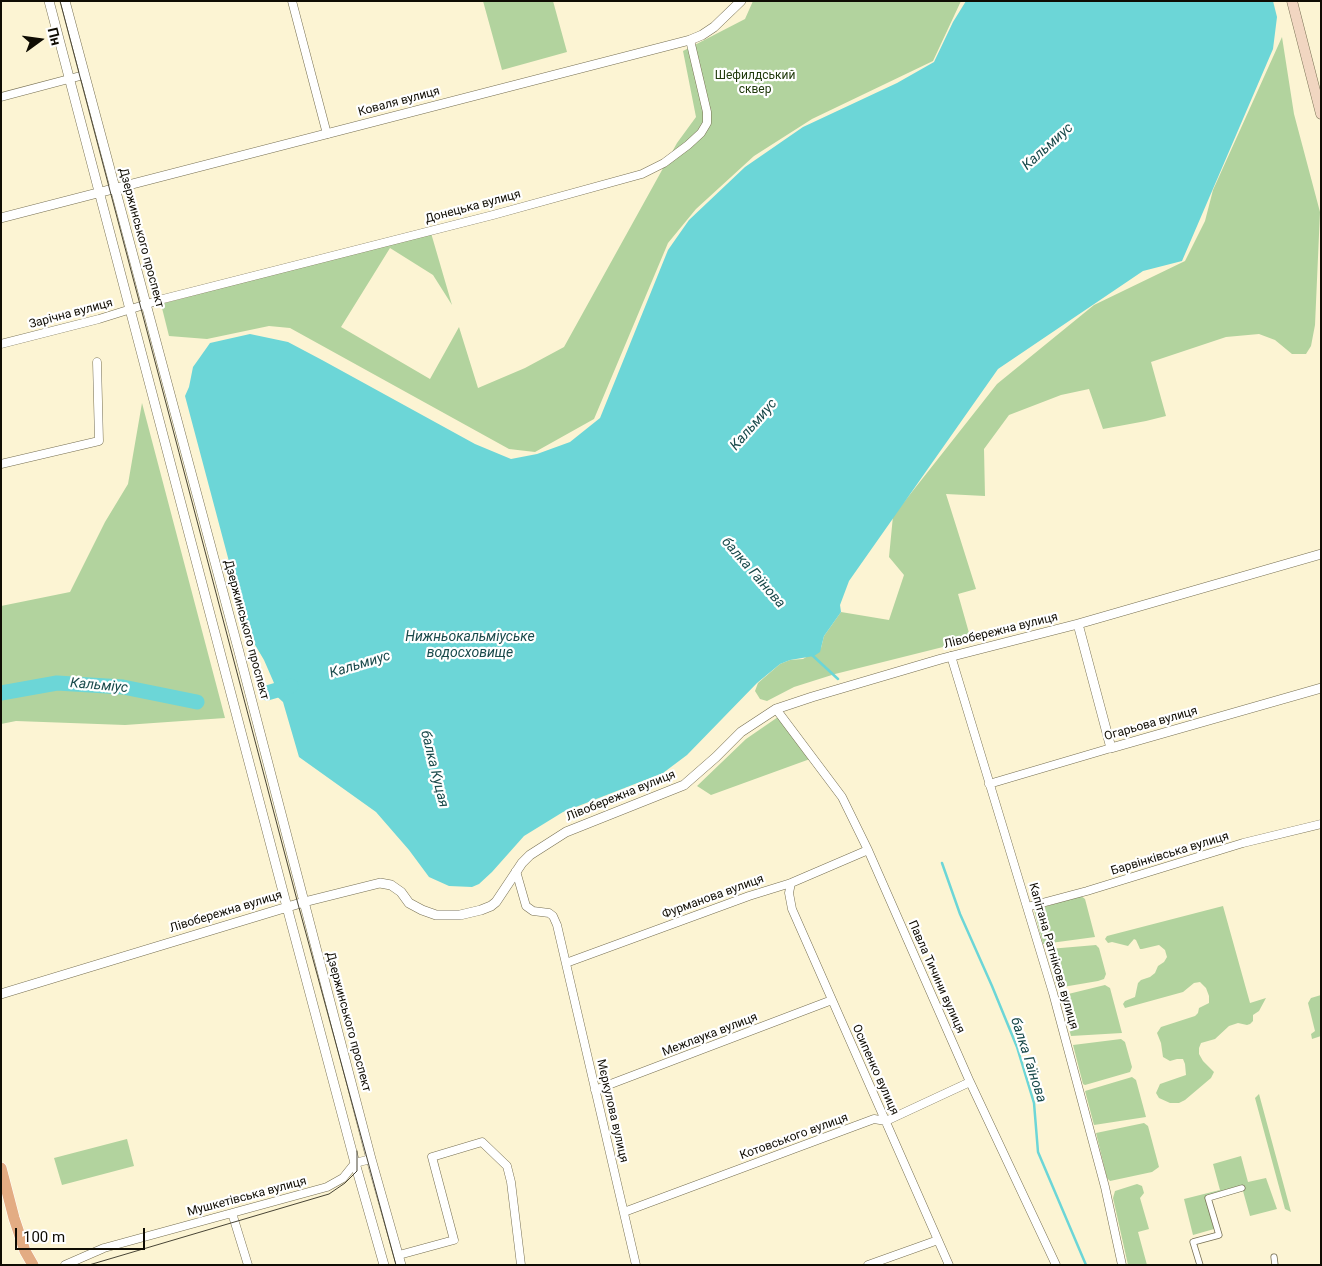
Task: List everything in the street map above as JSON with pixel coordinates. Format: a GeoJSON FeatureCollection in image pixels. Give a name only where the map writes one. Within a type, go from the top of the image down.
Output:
{"type":"FeatureCollection","features":[{"type":"Feature","properties":{"kind":"main road"},"geometry":{"type":"LineString","coordinates":[[1292,1],[1321,114]]}},
{"type":"Feature","properties":{"kind":"main road"},"geometry":{"type":"LineString","coordinates":[[1,1168],[14,1218],[25,1251],[33,1265]]}},
{"type":"Feature","properties":{"kind":"street"},"geometry":{"type":"LineString","coordinates":[[49,1],[237,719],[355,1164],[384,1265]]}},
{"type":"Feature","properties":{"kind":"street","name":"Дзержинського проспект"},"geometry":{"type":"LineString","coordinates":[[65,1],[239,652],[371,1159],[402,1265]]}},
{"type":"Feature","properties":{"kind":"street"},"geometry":{"type":"LineString","coordinates":[[292,1],[327,134]]}},
{"type":"Feature","properties":{"kind":"street","name":"Коваля вулиця"},"geometry":{"type":"LineString","coordinates":[[115,188],[690,40],[714,27],[740,1]]}},
{"type":"Feature","properties":{"kind":"street","name":"Донецька вулиця"},"geometry":{"type":"LineString","coordinates":[[146,304],[493,215],[642,174],[664,163],[688,145],[701,133],[707,122],[707,112],[690,40]]}},
{"type":"Feature","properties":{"kind":"street"},"geometry":{"type":"LineString","coordinates":[[1,97],[84,75]]}},
{"type":"Feature","properties":{"kind":"street"},"geometry":{"type":"LineString","coordinates":[[1,218],[115,188]]}},
{"type":"Feature","properties":{"kind":"street","name":"Зарічна вулиця"},"geometry":{"type":"LineString","coordinates":[[1,344],[99,319],[146,304]]}},
{"type":"Feature","properties":{"kind":"street"},"geometry":{"type":"LineString","coordinates":[[1,464],[99,441],[97,362]]}},
{"type":"Feature","properties":{"kind":"street","name":"Лівобережна вулиця"},"geometry":{"type":"LineString","coordinates":[[1,994],[304,902],[380,883],[386,883],[396,888],[409,903],[436,915],[460,915],[490,906],[502,894],[516,871],[530,855],[566,832],[684,785],[741,732],[776,709],[812,696],[952,656],[1078,624],[1321,554]]}},
{"type":"Feature","properties":{"kind":"street"},"geometry":{"type":"LineString","coordinates":[[1078,624],[1111,748]]}},
{"type":"Feature","properties":{"kind":"street","name":"Капітана Ратнікова вулиця"},"geometry":{"type":"LineString","coordinates":[[952,656],[1050,982],[1105,1187],[1122,1265]]}},
{"type":"Feature","properties":{"kind":"street","name":"Огарьова вулиця"},"geometry":{"type":"LineString","coordinates":[[989,784],[1321,688]]}},
{"type":"Feature","properties":{"kind":"street","name":"Павла Тичини вулиця"},"geometry":{"type":"LineString","coordinates":[[776,709],[842,797],[868,850],[970,1082],[1056,1265]]}},
{"type":"Feature","properties":{"kind":"street","name":"Барвінківська вулиця"},"geometry":{"type":"LineString","coordinates":[[1027,907],[1087,891],[1243,843],[1321,824]]}},
{"type":"Feature","properties":{"kind":"street","name":"Фурманова вулиця"},"geometry":{"type":"LineString","coordinates":[[566,963],[748,896],[790,883],[868,850]]}},
{"type":"Feature","properties":{"kind":"street","name":"Мєркулова вулиця"},"geometry":{"type":"LineString","coordinates":[[516,871],[526,906],[533,911],[549,913],[553,916],[557,925],[636,1265]]}},
{"type":"Feature","properties":{"kind":"street","name":"Осипенко вулиця"},"geometry":{"type":"LineString","coordinates":[[790,883],[789,893],[792,909],[949,1265]]}},
{"type":"Feature","properties":{"kind":"street","name":"Межлаука вулиця"},"geometry":{"type":"LineString","coordinates":[[595,1090],[832,1000]]}},
{"type":"Feature","properties":{"kind":"street","name":"Котовського вулиця"},"geometry":{"type":"LineString","coordinates":[[624,1212],[874,1119],[886,1122],[970,1082]]}},
{"type":"Feature","properties":{"kind":"street"},"geometry":{"type":"LineString","coordinates":[[399,1255],[454,1240],[432,1157],[482,1142],[507,1166],[511,1182],[521,1265]]}},
{"type":"Feature","properties":{"kind":"street","name":"Мушкетівська вулиця"},"geometry":{"type":"LineString","coordinates":[[65,1265],[104,1248],[327,1187],[342,1178],[355,1164],[371,1159]]}},
{"type":"Feature","properties":{"kind":"street"},"geometry":{"type":"LineString","coordinates":[[1200,1265],[1193,1242],[1219,1235],[1208,1198],[1242,1188]]}},
{"type":"Feature","properties":{"kind":"street"},"geometry":{"type":"LineString","coordinates":[[232,1213],[248,1265]]}},
{"type":"Feature","properties":{"kind":"street"},"geometry":{"type":"LineString","coordinates":[[868,1265],[938,1240]]}},
{"type":"Feature","properties":{"kind":"street"},"geometry":{"type":"LineString","coordinates":[[1274,1257],[1275,1265]]}},
{"type":"Feature","properties":{"kind":"green space"},"geometry":{"type":"Polygon","coordinates":[[[483,1],[553,1],[567,52],[502,70],[483,1]]]}},
{"type":"Feature","properties":{"kind":"green space","name":"Шефилдський сквер"},"geometry":{"type":"Polygon","coordinates":[[[753,1],[961,1],[933,61],[812,119],[754,156],[696,209],[668,243],[594,419],[535,452],[509,449],[290,328],[269,326],[207,339],[169,336],[161,304],[431,233],[452,305],[433,275],[390,248],[341,327],[430,379],[459,327],[478,388],[525,368],[564,347],[677,143],[696,117],[683,51],[745,19],[753,1]]]}},
{"type":"Feature","properties":{"kind":"green space"},"geometry":{"type":"Polygon","coordinates":[[[1282,37],[1294,114],[1320,212],[1315,325],[1311,346],[1306,354],[1292,354],[1275,340],[1259,334],[1226,337],[1151,362],[1166,416],[1146,421],[1103,429],[1089,389],[1061,395],[1009,415],[984,449],[985,496],[946,494],[976,589],[958,594],[971,640],[835,674],[794,687],[767,701],[760,699],[755,691],[758,683],[780,664],[790,660],[803,659],[821,648],[824,636],[841,612],[889,620],[904,575],[889,557],[893,516],[997,384],[1094,305],[1185,261],[1205,221],[1213,190],[1282,37]]]}},
{"type":"Feature","properties":{"kind":"green space"},"geometry":{"type":"Polygon","coordinates":[[[142,403],[225,718],[125,725],[16,721],[1,724],[1,606],[70,592],[105,522],[128,484],[142,403]]]}},
{"type":"Feature","properties":{"kind":"green space"},"geometry":{"type":"Polygon","coordinates":[[[778,717],[810,759],[711,795],[697,786],[746,739],[778,717]]]}},
{"type":"Feature","properties":{"kind":"green space"},"geometry":{"type":"Polygon","coordinates":[[[1081,896],[1085,899],[1095,937],[1043,944],[1034,910],[1081,896]]]}},
{"type":"Feature","properties":{"kind":"green space"},"geometry":{"type":"Polygon","coordinates":[[[1223,906],[1250,1003],[1266,998],[1259,1011],[1253,1015],[1253,1021],[1250,1024],[1238,1023],[1229,1026],[1215,1039],[1201,1043],[1199,1054],[1214,1072],[1211,1078],[1185,1100],[1179,1103],[1170,1103],[1159,1098],[1156,1093],[1160,1084],[1186,1075],[1185,1064],[1183,1059],[1170,1061],[1163,1057],[1157,1033],[1161,1027],[1195,1016],[1199,1008],[1209,1003],[1206,988],[1200,982],[1194,983],[1183,992],[1125,1008],[1123,1004],[1125,1001],[1135,997],[1138,983],[1155,973],[1158,966],[1164,962],[1167,957],[1165,950],[1159,945],[1140,949],[1134,939],[1128,946],[1112,942],[1108,943],[1105,939],[1107,936],[1223,906]]]}},
{"type":"Feature","properties":{"kind":"green space"},"geometry":{"type":"Polygon","coordinates":[[[1096,945],[1099,948],[1106,974],[1104,979],[1057,988],[1047,951],[1049,949],[1096,945]]]}},
{"type":"Feature","properties":{"kind":"green space"},"geometry":{"type":"Polygon","coordinates":[[[1105,985],[1110,988],[1122,1033],[1071,1036],[1060,996],[1105,985]]]}},
{"type":"Feature","properties":{"kind":"green space"},"geometry":{"type":"Polygon","coordinates":[[[1321,995],[1321,1036],[1312,1039],[1311,1034],[1315,1031],[1308,1003],[1311,998],[1321,995]]]}},
{"type":"Feature","properties":{"kind":"green space"},"geometry":{"type":"Polygon","coordinates":[[[1121,1039],[1125,1042],[1132,1067],[1130,1072],[1083,1084],[1073,1045],[1121,1039]]]}},
{"type":"Feature","properties":{"kind":"green space"},"geometry":{"type":"Polygon","coordinates":[[[1132,1077],[1136,1080],[1146,1117],[1094,1125],[1085,1091],[1132,1077]]]}},
{"type":"Feature","properties":{"kind":"green space"},"geometry":{"type":"Polygon","coordinates":[[[1259,1094],[1291,1212],[1285,1209],[1255,1098],[1259,1094]]]}},
{"type":"Feature","properties":{"kind":"green space"},"geometry":{"type":"Polygon","coordinates":[[[1144,1123],[1148,1126],[1159,1167],[1152,1172],[1110,1181],[1107,1178],[1096,1133],[1144,1123]]]}},
{"type":"Feature","properties":{"kind":"green space"},"geometry":{"type":"Polygon","coordinates":[[[127,1139],[134,1166],[62,1185],[54,1158],[127,1139]]]}},
{"type":"Feature","properties":{"kind":"green space"},"geometry":{"type":"Polygon","coordinates":[[[1241,1156],[1248,1182],[1266,1178],[1277,1209],[1250,1216],[1243,1191],[1206,1201],[1214,1229],[1193,1235],[1184,1199],[1220,1190],[1213,1164],[1241,1156]]]}},
{"type":"Feature","properties":{"kind":"green space"},"geometry":{"type":"Polygon","coordinates":[[[1137,1184],[1142,1186],[1144,1193],[1140,1198],[1149,1229],[1138,1232],[1147,1265],[1128,1265],[1113,1198],[1115,1191],[1137,1184]]]}},
{"type":"Feature","properties":{"kind":"water","name":"Нижньокальміуське водосховище"},"geometry":{"type":"Polygon","coordinates":[[[966,1],[1273,1],[1277,17],[1273,49],[1182,261],[1143,271],[998,369],[849,581],[840,605],[841,612],[824,636],[820,652],[814,656],[790,660],[780,664],[757,683],[687,755],[663,773],[563,812],[524,836],[479,884],[472,887],[449,886],[429,877],[409,850],[376,812],[299,757],[283,702],[272,692],[274,683],[264,660],[248,633],[185,396],[193,367],[210,343],[250,334],[288,342],[475,444],[511,459],[537,454],[570,442],[600,418],[668,250],[689,220],[745,167],[803,127],[897,83],[934,62],[953,22],[966,1]]]}},
{"type":"Feature","properties":{"kind":"waterway"},"geometry":{"type":"LineString","coordinates":[[812,655],[838,679]]}},
{"type":"Feature","properties":{"kind":"waterway","name":"Кальміус"},"geometry":{"type":"LineString","coordinates":[[1,693],[57,683],[123,687],[197,702]]}},
{"type":"Feature","properties":{"kind":"waterway","name":"Кальмиус"},"geometry":{"type":"LineString","coordinates":[[267,693],[291,686]]}},
{"type":"Feature","properties":{"kind":"waterway","name":"балка Гаїнова"},"geometry":{"type":"LineString","coordinates":[[942,863],[960,914],[1017,1047],[1034,1103],[1038,1152],[1086,1265]]}},
{"type":"Feature","properties":{"kind":"tram line"},"geometry":{"type":"LineString","coordinates":[[60,1],[298,904],[396,1265]]}},
{"type":"Feature","properties":{"kind":"tram line"},"geometry":{"type":"LineString","coordinates":[[89,1265],[329,1194],[345,1183],[357,1171],[357,1151]]}},
{"type":"Feature","properties":{"kind":"water label","name":"балка Куцая"},"geometry":{"type":"Point","coordinates":[434,769]}}]}
